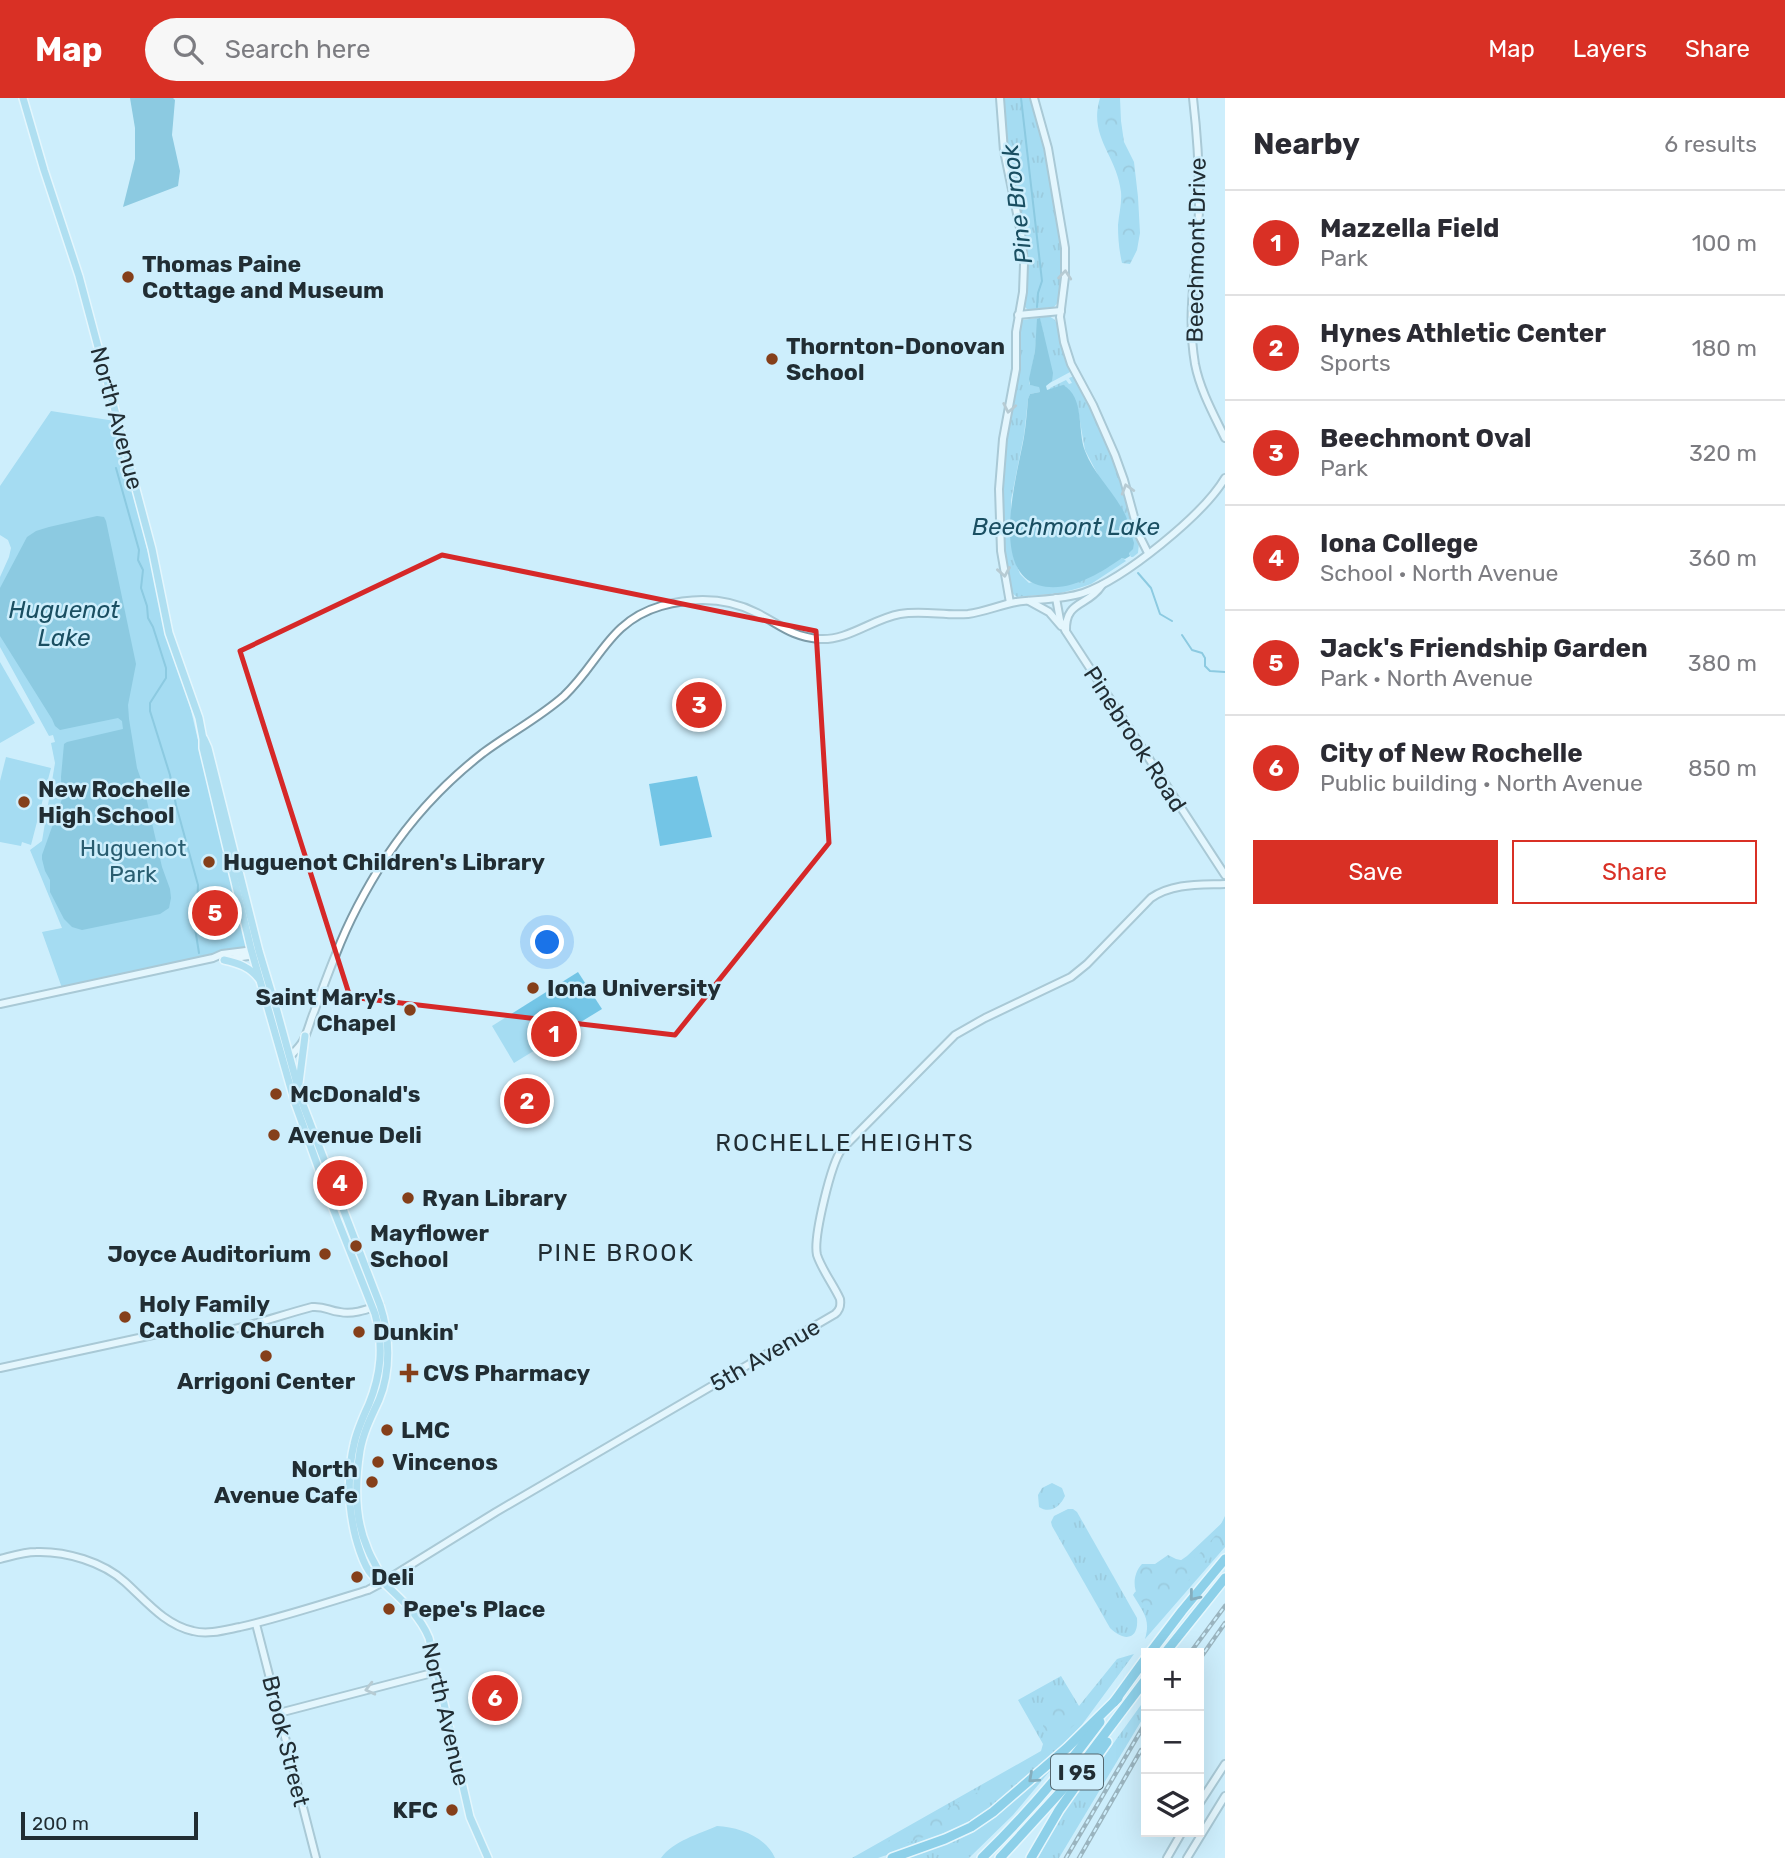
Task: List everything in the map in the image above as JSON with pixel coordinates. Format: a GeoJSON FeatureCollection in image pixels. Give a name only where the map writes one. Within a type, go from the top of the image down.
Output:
{"type":"FeatureCollection","features":[{"type":"Feature","properties":{"kind":"highway"},"geometry":{"type":"LineString","coordinates":[[1154,1648],[1225,1559]]}},
{"type":"Feature","properties":{"kind":"highway"},"geometry":{"type":"LineString","coordinates":[[1169,1648],[1225,1578]]}},
{"type":"Feature","properties":{"kind":"highway","name":"I 95"},"geometry":{"type":"LineString","coordinates":[[982,1858],[1051,1784],[1141,1665]]}},
{"type":"Feature","properties":{"kind":"highway","name":"I 95"},"geometry":{"type":"LineString","coordinates":[[1000,1858],[1064,1788],[1141,1686]]}},
{"type":"Feature","properties":{"kind":"highway"},"geometry":{"type":"LineString","coordinates":[[892,1858],[958,1833],[993,1812],[1067,1748],[1118,1698]]}},
{"type":"Feature","properties":{"kind":"highway"},"geometry":{"type":"LineString","coordinates":[[1031,1858],[1052,1820],[1107,1742],[1124,1710]]}},
{"type":"Feature","properties":{"kind":"main road","name":"North Avenue"},"geometry":{"type":"LineString","coordinates":[[23,98],[79,276],[152,549],[169,633],[208,748],[261,982],[286,1060],[376,1306]]}},
{"type":"Feature","properties":{"kind":"main road","name":"North Avenue"},"geometry":{"type":"LineString","coordinates":[[255,952],[286,1060],[295,1103],[321,1176],[386,1329],[387,1367],[384,1384],[360,1450],[357,1511],[365,1542],[383,1582],[418,1617],[429,1638],[470,1817],[488,1858]]}},
{"type":"Feature","properties":{"kind":"main road"},"geometry":{"type":"LineString","coordinates":[[224,960],[248,969],[261,982]]}},
{"type":"Feature","properties":{"kind":"main road"},"geometry":{"type":"LineString","coordinates":[[299,1094],[299,1073],[305,1036]]}},
{"type":"Feature","properties":{"kind":"street"},"geometry":{"type":"LineString","coordinates":[[1000,98],[1005,161],[1023,245],[1024,283],[1018,315],[1016,369],[1003,439],[999,489],[1001,551],[1010,603]]}},
{"type":"Feature","properties":{"kind":"street"},"geometry":{"type":"LineString","coordinates":[[1034,98],[1048,148],[1064,240],[1066,269],[1061,311],[1067,354],[1109,441],[1147,554]]}},
{"type":"Feature","properties":{"kind":"street","name":"Beechmont Drive"},"geometry":{"type":"LineString","coordinates":[[1193,98],[1199,180],[1198,233],[1191,309],[1192,337],[1196,367],[1211,410],[1225,438]]}},
{"type":"Feature","properties":{"kind":"street"},"geometry":{"type":"LineString","coordinates":[[1018,315],[1061,311]]}},
{"type":"Feature","properties":{"kind":"street"},"geometry":{"type":"LineString","coordinates":[[286,1060],[305,1036],[347,928],[369,886],[404,833],[433,799],[475,760],[561,698],[611,638],[633,618],[674,603],[706,599],[746,608],[797,635],[826,639],[841,637],[880,619],[896,615],[914,612],[971,614],[1010,603],[1082,593],[1103,584],[1147,554],[1193,517],[1213,496],[1225,478]]}},
{"type":"Feature","properties":{"kind":"street"},"geometry":{"type":"LineString","coordinates":[[1066,631],[1069,613],[1095,595],[1103,584]]}},
{"type":"Feature","properties":{"kind":"street","name":"Pinebrook Road"},"geometry":{"type":"LineString","coordinates":[[1056,598],[1059,616],[1066,631],[1225,875]]}},
{"type":"Feature","properties":{"kind":"street"},"geometry":{"type":"LineString","coordinates":[[1027,601],[1049,612],[1066,631]]}},
{"type":"Feature","properties":{"kind":"street","name":"5th Avenue"},"geometry":{"type":"LineString","coordinates":[[383,1582],[518,1499],[839,1311],[840,1299],[818,1257],[816,1236],[833,1169],[842,1149],[956,1035],[1070,977],[1087,964],[1151,898],[1173,887],[1225,884]]}},
{"type":"Feature","properties":{"kind":"street"},"geometry":{"type":"LineString","coordinates":[[0,1004],[214,958],[222,954],[255,952]]}},
{"type":"Feature","properties":{"kind":"street"},"geometry":{"type":"LineString","coordinates":[[214,958],[224,960],[255,952]]}},
{"type":"Feature","properties":{"kind":"street"},"geometry":{"type":"LineString","coordinates":[[0,1368],[162,1333],[212,1333],[312,1307],[328,1307],[341,1313],[376,1306]]}},
{"type":"Feature","properties":{"kind":"street"},"geometry":{"type":"LineString","coordinates":[[0,1559],[26,1553],[53,1552],[74,1556],[116,1574],[166,1619],[178,1626],[203,1633],[256,1624],[368,1590],[383,1582]]}},
{"type":"Feature","properties":{"kind":"street","name":"Brook Street"},"geometry":{"type":"LineString","coordinates":[[256,1624],[316,1858]]}},
{"type":"Feature","properties":{"kind":"street"},"geometry":{"type":"LineString","coordinates":[[279,1713],[436,1672]]}},
{"type":"Feature","properties":{"kind":"street"},"geometry":{"type":"LineString","coordinates":[[1204,1796],[1225,1764]]}},
{"type":"Feature","properties":{"kind":"street"},"geometry":{"type":"LineString","coordinates":[[1204,1823],[1225,1796]]}},
{"type":"Feature","properties":{"kind":"street"},"geometry":{"type":"LineString","coordinates":[[1167,1858],[1179,1837]]}},
{"type":"Feature","properties":{"kind":"street"},"geometry":{"type":"LineString","coordinates":[[1187,1858],[1197,1837]]}},
{"type":"Feature","properties":{"kind":"highlighted area"},"geometry":{"type":"Polygon","coordinates":[[[442,555],[816,631],[829,843],[675,1035],[350,997],[240,651],[442,555]]]}},
{"type":"Feature","properties":{"kind":"green space"},"geometry":{"type":"Polygon","coordinates":[[[1004,98],[1032,98],[1041,129],[1063,250],[1059,301],[1054,307],[1028,310],[1025,307],[1027,257],[1006,140],[1004,98]]]}},
{"type":"Feature","properties":{"kind":"green space"},"geometry":{"type":"Polygon","coordinates":[[[1100,98],[1120,98],[1124,142],[1134,162],[1140,233],[1137,250],[1130,264],[1122,263],[1121,258],[1118,225],[1121,192],[1100,135],[1097,112],[1100,98]]]}},
{"type":"Feature","properties":{"kind":"green space"},"geometry":{"type":"Polygon","coordinates":[[[1049,316],[1058,326],[1072,371],[1046,385],[1044,338],[1038,319],[1029,383],[1039,386],[1040,392],[1030,394],[1028,399],[1011,500],[1013,555],[1020,574],[1029,583],[1123,558],[1126,561],[1091,584],[1079,588],[1061,593],[1017,597],[1012,593],[1004,556],[1001,488],[1020,322],[1049,316]]]}},
{"type":"Feature","properties":{"kind":"green space"},"geometry":{"type":"Polygon","coordinates":[[[1074,376],[1095,416],[1120,478],[1139,543],[1138,553],[1133,557],[1085,450],[1078,410],[1049,391],[1066,380],[1069,384],[1072,383],[1069,378],[1074,376]]]}},
{"type":"Feature","properties":{"kind":"green space","name":"Huguenot Park"},"geometry":{"type":"Polygon","coordinates":[[[51,411],[115,421],[190,706],[246,947],[62,988],[42,932],[62,928],[30,850],[42,841],[55,763],[51,743],[55,742],[53,735],[49,736],[0,647],[0,577],[11,548],[8,540],[0,535],[0,486],[51,411]]]}},
{"type":"Feature","properties":{"kind":"green space"},"geometry":{"type":"Polygon","coordinates":[[[0,662],[35,723],[0,743],[0,662]]]}},
{"type":"Feature","properties":{"kind":"green space"},"geometry":{"type":"Polygon","coordinates":[[[6,757],[51,768],[31,845],[22,842],[21,846],[0,842],[0,781],[6,757]]]}},
{"type":"Feature","properties":{"kind":"green space"},"geometry":{"type":"Polygon","coordinates":[[[697,776],[712,837],[660,846],[649,784],[697,776]]]}},
{"type":"Feature","properties":{"kind":"green space"},"geometry":{"type":"Polygon","coordinates":[[[578,972],[602,1009],[514,1063],[492,1026],[578,972]]]}},
{"type":"Feature","properties":{"kind":"green space"},"geometry":{"type":"Polygon","coordinates":[[[1052,1483],[1062,1488],[1065,1496],[1054,1508],[1043,1509],[1039,1507],[1038,1495],[1042,1488],[1052,1483]]]}},
{"type":"Feature","properties":{"kind":"green space"},"geometry":{"type":"Polygon","coordinates":[[[1068,1509],[1077,1512],[1137,1618],[1136,1631],[1130,1637],[1120,1635],[1110,1628],[1052,1526],[1054,1516],[1068,1509]]]}},
{"type":"Feature","properties":{"kind":"green space"},"geometry":{"type":"Polygon","coordinates":[[[1225,1516],[1225,1537],[1192,1577],[1167,1602],[1150,1609],[1145,1605],[1135,1588],[1136,1576],[1142,1564],[1155,1564],[1168,1555],[1190,1562],[1215,1536],[1225,1516]]]}},
{"type":"Feature","properties":{"kind":"green space"},"geometry":{"type":"Polygon","coordinates":[[[1225,1520],[1225,1547],[1145,1639],[1146,1621],[1133,1595],[1135,1592],[1187,1556],[1225,1520]]]}},
{"type":"Feature","properties":{"kind":"green space"},"geometry":{"type":"Polygon","coordinates":[[[1134,1654],[1081,1726],[1012,1793],[957,1830],[878,1858],[852,1858],[1041,1751],[1043,1744],[1018,1700],[1061,1676],[1079,1706],[1117,1659],[1134,1654]]]}},
{"type":"Feature","properties":{"kind":"green space"},"geometry":{"type":"Polygon","coordinates":[[[1126,1660],[1077,1722],[1057,1737],[1048,1735],[1043,1726],[1053,1709],[1064,1705],[1083,1707],[1116,1666],[1126,1660]]]}},
{"type":"Feature","properties":{"kind":"green space"},"geometry":{"type":"Polygon","coordinates":[[[1141,1705],[1141,1721],[1059,1858],[1038,1858],[1059,1819],[1141,1705]]]}},
{"type":"Feature","properties":{"kind":"green space"},"geometry":{"type":"Polygon","coordinates":[[[1054,1766],[1013,1815],[969,1858],[903,1858],[965,1834],[1001,1812],[1054,1766]]]}},
{"type":"Feature","properties":{"kind":"green space"},"geometry":{"type":"Polygon","coordinates":[[[1011,1774],[1005,1785],[971,1814],[935,1833],[879,1853],[876,1851],[879,1846],[1011,1774]]]}},
{"type":"Feature","properties":{"kind":"green space"},"geometry":{"type":"Polygon","coordinates":[[[717,1826],[751,1834],[765,1844],[775,1858],[661,1858],[679,1843],[717,1826]]]}},
{"type":"Feature","properties":{"kind":"water"},"geometry":{"type":"Polygon","coordinates":[[[130,98],[175,100],[172,135],[180,171],[178,186],[123,207],[135,159],[135,128],[130,98]]]}},
{"type":"Feature","properties":{"kind":"water","name":"Beechmont Lake"},"geometry":{"type":"Polygon","coordinates":[[[1040,318],[1053,373],[1052,381],[1046,386],[1047,390],[1063,385],[1075,397],[1085,451],[1092,466],[1123,511],[1134,543],[1130,556],[1125,559],[1122,558],[1082,581],[1060,587],[1038,585],[1023,576],[1014,560],[1010,541],[1010,518],[1028,399],[1030,394],[1040,392],[1039,387],[1030,385],[1029,379],[1035,351],[1037,319],[1040,318]]]}},
{"type":"Feature","properties":{"kind":"water","name":"Huguenot Lake"},"geometry":{"type":"Polygon","coordinates":[[[97,516],[104,517],[106,521],[136,664],[128,705],[129,719],[137,768],[171,898],[169,908],[160,914],[82,930],[72,927],[64,919],[50,892],[50,880],[42,855],[62,799],[64,744],[123,729],[122,721],[118,718],[60,730],[55,726],[0,636],[0,588],[27,537],[49,527],[97,516]]]}},
{"type":"Feature","properties":{"kind":"waterway","name":"Pine Brook"},"geometry":{"type":"LineString","coordinates":[[1021,98],[1042,281],[1037,307]]}},
{"type":"Feature","properties":{"kind":"waterway"},"geometry":{"type":"LineString","coordinates":[[116,468],[139,550],[138,560],[143,570],[141,588],[148,618],[166,668],[166,678],[150,703],[150,711],[170,775],[198,885],[194,922],[199,953]]}},
{"type":"Feature","properties":{"kind":"waterway","name":"Pine Brook"},"geometry":{"type":"LineString","coordinates":[[1138,573],[1151,588],[1160,614],[1172,621]]}},
{"type":"Feature","properties":{"kind":"waterway","name":"Pine Brook"},"geometry":{"type":"LineString","coordinates":[[1182,635],[1192,650],[1202,653],[1205,666],[1210,671],[1225,672]]}},
{"type":"Feature","properties":{"kind":"railway"},"geometry":{"type":"LineString","coordinates":[[1194,1648],[1225,1606]]}},
{"type":"Feature","properties":{"kind":"railway"},"geometry":{"type":"LineString","coordinates":[[1204,1653],[1225,1623]]}},
{"type":"Feature","properties":{"kind":"railway"},"geometry":{"type":"LineString","coordinates":[[1066,1858],[1141,1730]]}},
{"type":"Feature","properties":{"kind":"railway"},"geometry":{"type":"LineString","coordinates":[[1079,1858],[1141,1750]]}},
{"type":"Feature","properties":{"kind":"place","name":"Thomas Paine Cottage and Museum"},"geometry":{"type":"Point","coordinates":[128,277]}},
{"type":"Feature","properties":{"kind":"place","name":"Thornton-Donovan School"},"geometry":{"type":"Point","coordinates":[772,359]}},
{"type":"Feature","properties":{"kind":"place","name":"Beechmont Oval"},"geometry":{"type":"Point","coordinates":[699,705]}},
{"type":"Feature","properties":{"kind":"place","name":"New Rochelle High School"},"geometry":{"type":"Point","coordinates":[24,802]}},
{"type":"Feature","properties":{"kind":"place","name":"Huguenot Children's Library"},"geometry":{"type":"Point","coordinates":[209,862]}},
{"type":"Feature","properties":{"kind":"place","name":"Jack's Friendship Garden"},"geometry":{"type":"Point","coordinates":[215,913]}},
{"type":"Feature","properties":{"kind":"place","name":"Iona University"},"geometry":{"type":"Point","coordinates":[533,988]}},
{"type":"Feature","properties":{"kind":"place","name":"Saint Mary's Chapel"},"geometry":{"type":"Point","coordinates":[410,1010]}},
{"type":"Feature","properties":{"kind":"place","name":"Mazzella Field"},"geometry":{"type":"Point","coordinates":[554,1034]}},
{"type":"Feature","properties":{"kind":"place","name":"McDonald's"},"geometry":{"type":"Point","coordinates":[276,1094]}},
{"type":"Feature","properties":{"kind":"place","name":"Hynes Athletic Center"},"geometry":{"type":"Point","coordinates":[527,1101]}},
{"type":"Feature","properties":{"kind":"place","name":"Avenue Deli"},"geometry":{"type":"Point","coordinates":[274,1135]}},
{"type":"Feature","properties":{"kind":"place","name":"Iona College"},"geometry":{"type":"Point","coordinates":[340,1183]}},
{"type":"Feature","properties":{"kind":"place","name":"Ryan Library"},"geometry":{"type":"Point","coordinates":[408,1198]}},
{"type":"Feature","properties":{"kind":"place","name":"Mayflower School"},"geometry":{"type":"Point","coordinates":[356,1246]}},
{"type":"Feature","properties":{"kind":"place","name":"Joyce Auditorium"},"geometry":{"type":"Point","coordinates":[325,1254]}},
{"type":"Feature","properties":{"kind":"place","name":"Holy Family Catholic Church"},"geometry":{"type":"Point","coordinates":[125,1317]}},
{"type":"Feature","properties":{"kind":"place","name":"Dunkin'"},"geometry":{"type":"Point","coordinates":[359,1332]}},
{"type":"Feature","properties":{"kind":"place","name":"Arrigoni Center"},"geometry":{"type":"Point","coordinates":[266,1356]}},
{"type":"Feature","properties":{"kind":"place","name":"CVS Pharmacy"},"geometry":{"type":"Point","coordinates":[409,1373]}},
{"type":"Feature","properties":{"kind":"place","name":"LMC"},"geometry":{"type":"Point","coordinates":[387,1430]}},
{"type":"Feature","properties":{"kind":"place","name":"Vincenos"},"geometry":{"type":"Point","coordinates":[378,1462]}},
{"type":"Feature","properties":{"kind":"place","name":"North Avenue Cafe"},"geometry":{"type":"Point","coordinates":[372,1482]}},
{"type":"Feature","properties":{"kind":"place","name":"Deli"},"geometry":{"type":"Point","coordinates":[357,1577]}},
{"type":"Feature","properties":{"kind":"place","name":"Pepe's Place"},"geometry":{"type":"Point","coordinates":[389,1609]}},
{"type":"Feature","properties":{"kind":"place","name":"City of New Rochelle"},"geometry":{"type":"Point","coordinates":[495,1698]}},
{"type":"Feature","properties":{"kind":"place","name":"KFC"},"geometry":{"type":"Point","coordinates":[452,1810]}},
{"type":"Feature","properties":{"kind":"district","name":"ROCHELLE HEIGHTS"},"geometry":{"type":"Point","coordinates":[845,1143]}},
{"type":"Feature","properties":{"kind":"district","name":"PINE BROOK"},"geometry":{"type":"Point","coordinates":[616,1253]}}]}
